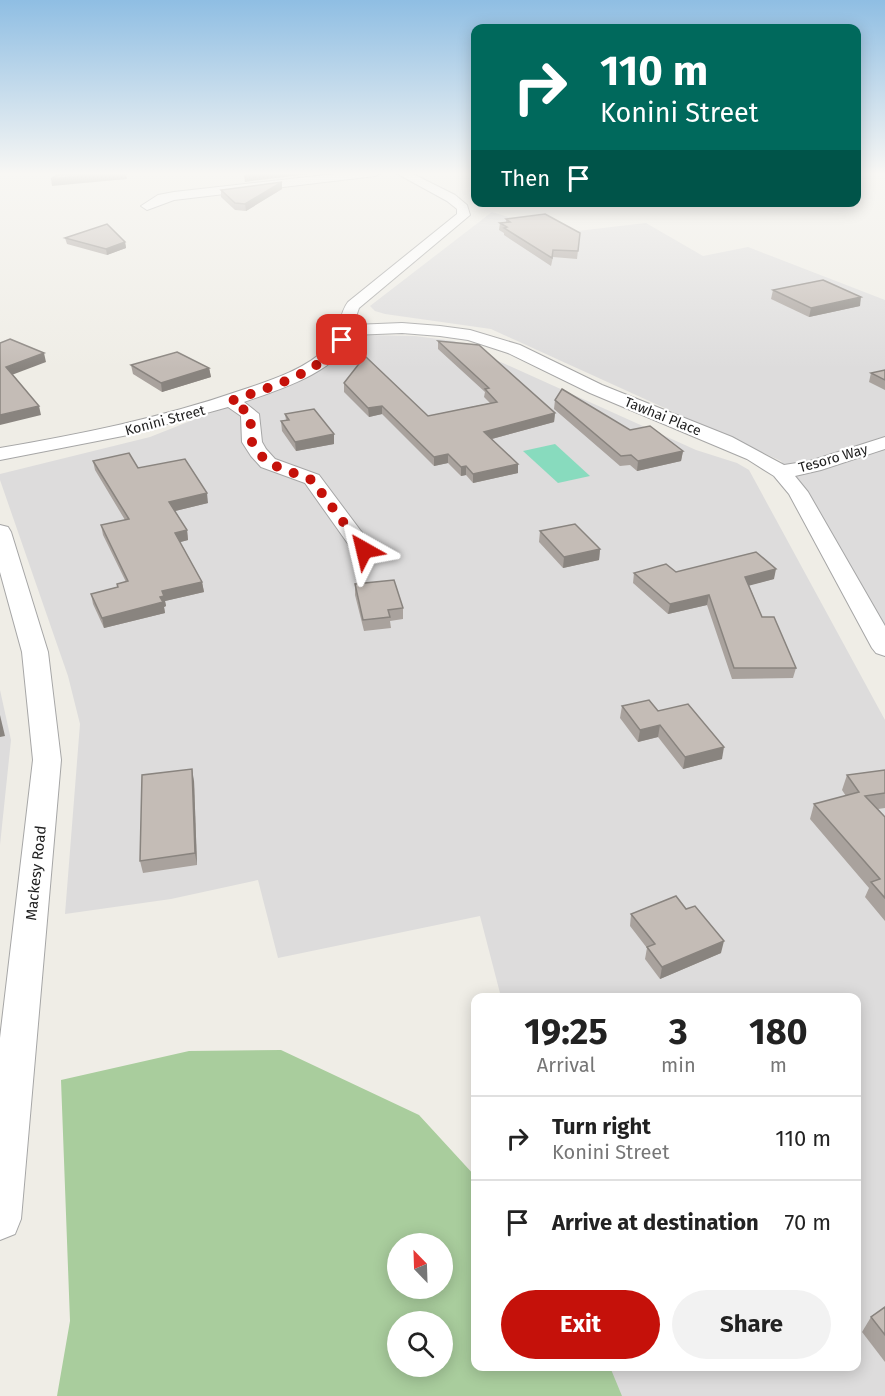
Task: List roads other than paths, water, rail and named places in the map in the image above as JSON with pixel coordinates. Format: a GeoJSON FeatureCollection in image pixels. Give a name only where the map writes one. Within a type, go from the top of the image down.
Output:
{"type":"FeatureCollection","features":[{"type":"Feature","properties":{"kind":"street","name":"Konini Street"},"geometry":{"type":"LineString","coordinates":[[0,454],[126,430],[231,401],[309,368],[336,350],[345,330],[347,312],[353,305],[435,238]]}},
{"type":"Feature","properties":{"kind":"street","name":"Tawhai Place"},"geometry":{"type":"LineString","coordinates":[[345,330],[402,328],[440,331],[491,341],[514,349],[596,389],[754,455],[781,471],[798,492],[885,648]]}},
{"type":"Feature","properties":{"kind":"street"},"geometry":{"type":"LineString","coordinates":[[231,401],[250,414],[252,442],[268,463],[312,480],[364,550]]}},
{"type":"Feature","properties":{"kind":"street","name":"Tesoro Way"},"geometry":{"type":"LineString","coordinates":[[781,471],[814,466],[885,443]]}},
{"type":"Feature","properties":{"kind":"street","name":"Mackesy Road"},"geometry":{"type":"LineString","coordinates":[[0,531],[35,652],[47,760],[0,1218]]}}]}
